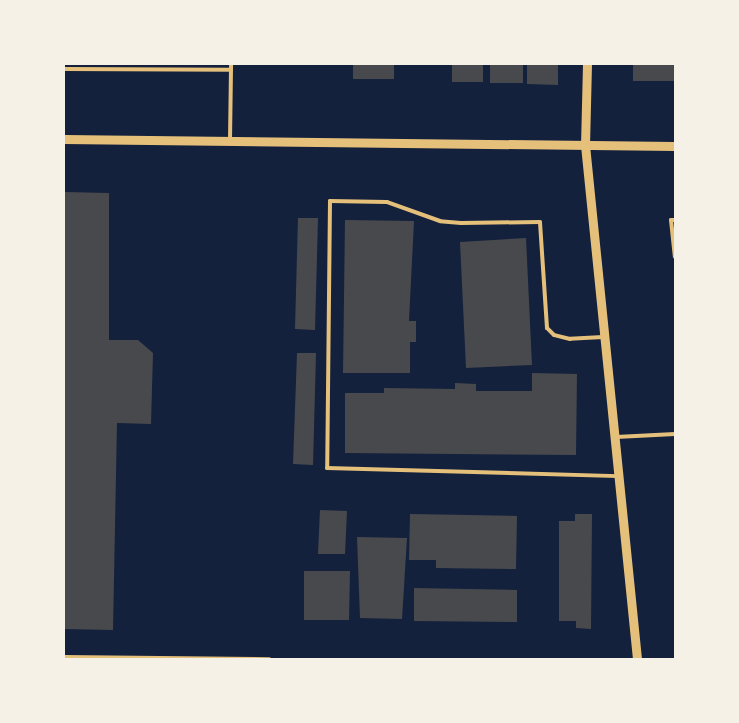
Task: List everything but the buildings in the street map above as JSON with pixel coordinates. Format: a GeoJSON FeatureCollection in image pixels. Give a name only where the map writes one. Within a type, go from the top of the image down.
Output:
{"type":"FeatureCollection","features":[{"type":"Feature","properties":{"kind":"street"},"geometry":{"type":"LineString","coordinates":[[587,64],[585,144],[606,337],[637,659]]}},
{"type":"Feature","properties":{"kind":"street"},"geometry":{"type":"LineString","coordinates":[[64,139],[675,146]]}},
{"type":"Feature","properties":{"kind":"street"},"geometry":{"type":"LineString","coordinates":[[64,657],[270,659]]}},
{"type":"Feature","properties":{"kind":"lane"},"geometry":{"type":"LineString","coordinates":[[230,140],[231,64]]}},
{"type":"Feature","properties":{"kind":"lane"},"geometry":{"type":"LineString","coordinates":[[64,69],[231,70]]}},
{"type":"Feature","properties":{"kind":"lane"},"geometry":{"type":"LineString","coordinates":[[606,337],[570,339],[554,335],[547,328],[540,222],[461,223],[440,221],[387,202],[330,201],[327,468],[620,476]]}},
{"type":"Feature","properties":{"kind":"lane"},"geometry":{"type":"LineString","coordinates":[[675,220],[671,220],[675,257]]}},
{"type":"Feature","properties":{"kind":"lane"},"geometry":{"type":"LineString","coordinates":[[616,437],[675,434]]}}]}
